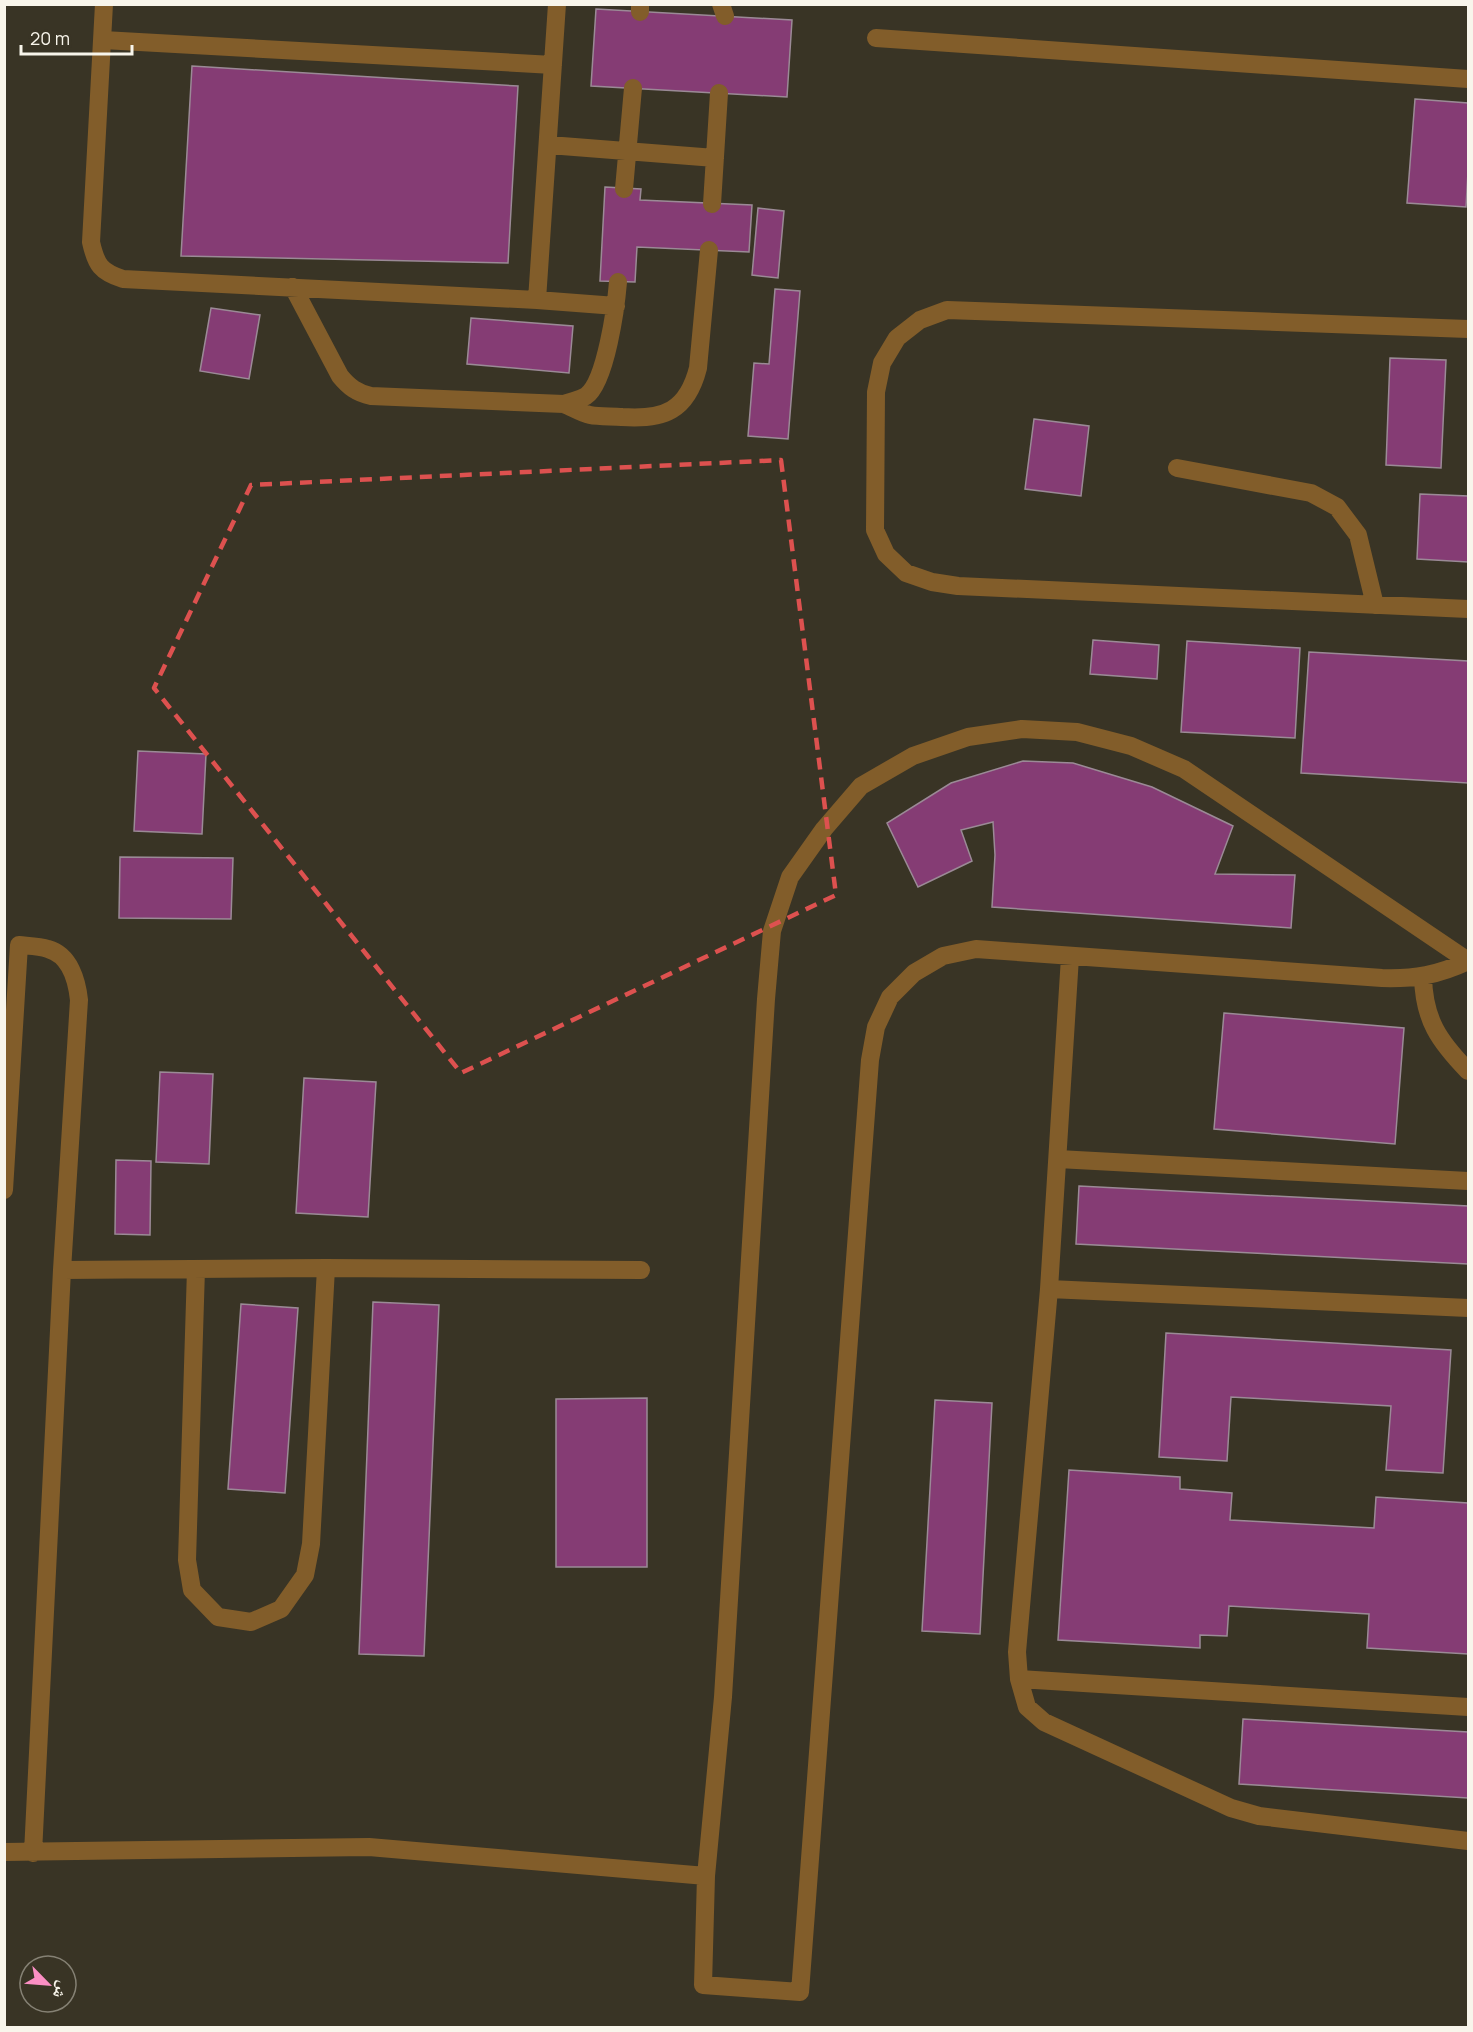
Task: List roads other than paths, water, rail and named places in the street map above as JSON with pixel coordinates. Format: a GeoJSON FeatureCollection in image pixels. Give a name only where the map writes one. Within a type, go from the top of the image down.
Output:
{"type":"FeatureCollection","features":[{"type":"Feature","properties":{"kind":"lane"},"geometry":{"type":"LineString","coordinates":[[104,4],[91,242],[100,267],[110,274],[123,279],[616,306]]}},
{"type":"Feature","properties":{"kind":"lane"},"geometry":{"type":"LineString","coordinates":[[537,300],[557,4]]}},
{"type":"Feature","properties":{"kind":"lane"},"geometry":{"type":"LineString","coordinates":[[876,38],[1468,79]]}},
{"type":"Feature","properties":{"kind":"lane"},"geometry":{"type":"LineString","coordinates":[[102,40],[553,64]]}},
{"type":"Feature","properties":{"kind":"lane"},"geometry":{"type":"LineString","coordinates":[[624,189],[633,88]]}},
{"type":"Feature","properties":{"kind":"lane"},"geometry":{"type":"LineString","coordinates":[[712,204],[719,93]]}},
{"type":"Feature","properties":{"kind":"lane"},"geometry":{"type":"LineString","coordinates":[[549,145],[715,158]]}},
{"type":"Feature","properties":{"kind":"lane"},"geometry":{"type":"LineString","coordinates":[[294,287],[340,376],[348,386],[359,393],[371,396],[564,404],[589,415],[648,418],[669,412],[684,399],[694,385],[698,368],[709,250]]}},
{"type":"Feature","properties":{"kind":"lane"},"geometry":{"type":"LineString","coordinates":[[564,404],[586,396],[595,386],[602,367],[616,306],[618,282]]}},
{"type":"Feature","properties":{"kind":"lane"},"geometry":{"type":"LineString","coordinates":[[1468,329],[947,310],[920,320],[897,338],[882,363],[876,392],[875,530],[886,554],[906,573],[932,582],[958,586],[1468,609]]}},
{"type":"Feature","properties":{"kind":"lane"},"geometry":{"type":"LineString","coordinates":[[1177,468],[1311,493],[1331,503],[1347,518],[1358,535],[1375,605]]}},
{"type":"Feature","properties":{"kind":"lane"},"geometry":{"type":"LineString","coordinates":[[1022,729],[1077,732],[1131,746],[1184,769],[1468,961],[1444,972],[1423,976],[1382,978],[976,949],[943,956],[914,973],[891,997],[876,1027],[870,1060],[800,1992],[703,1985],[706,1876],[723,1696],[772,931],[790,876],[824,829],[861,786],[913,756],[968,737],[1022,729]]}},
{"type":"Feature","properties":{"kind":"lane"},"geometry":{"type":"LineString","coordinates":[[4,1190],[12,945],[51,949],[66,960],[77,981],[79,1000],[62,1270],[33,1853]]}},
{"type":"Feature","properties":{"kind":"lane"},"geometry":{"type":"LineString","coordinates":[[1070,957],[1049,1289],[1017,1652],[1019,1679],[1027,1707],[1044,1722],[1231,1808],[1259,1816],[1468,1841]]}},
{"type":"Feature","properties":{"kind":"lane"},"geometry":{"type":"LineString","coordinates":[[1423,976],[1424,997],[1429,1017],[1438,1036],[1468,1071]]}},
{"type":"Feature","properties":{"kind":"lane"},"geometry":{"type":"LineString","coordinates":[[1058,1159],[1468,1181]]}},
{"type":"Feature","properties":{"kind":"lane"},"geometry":{"type":"LineString","coordinates":[[62,1270],[326,1268],[641,1270]]}},
{"type":"Feature","properties":{"kind":"lane"},"geometry":{"type":"LineString","coordinates":[[196,1269],[187,1560],[192,1590],[218,1617],[251,1622],[281,1610],[305,1575],[311,1544],[326,1268]]}},
{"type":"Feature","properties":{"kind":"lane"},"geometry":{"type":"LineString","coordinates":[[1049,1289],[1468,1308]]}},
{"type":"Feature","properties":{"kind":"lane"},"geometry":{"type":"LineString","coordinates":[[1019,1679],[1468,1707]]}},
{"type":"Feature","properties":{"kind":"lane"},"geometry":{"type":"LineString","coordinates":[[4,1852],[369,1847],[706,1876]]}}]}
